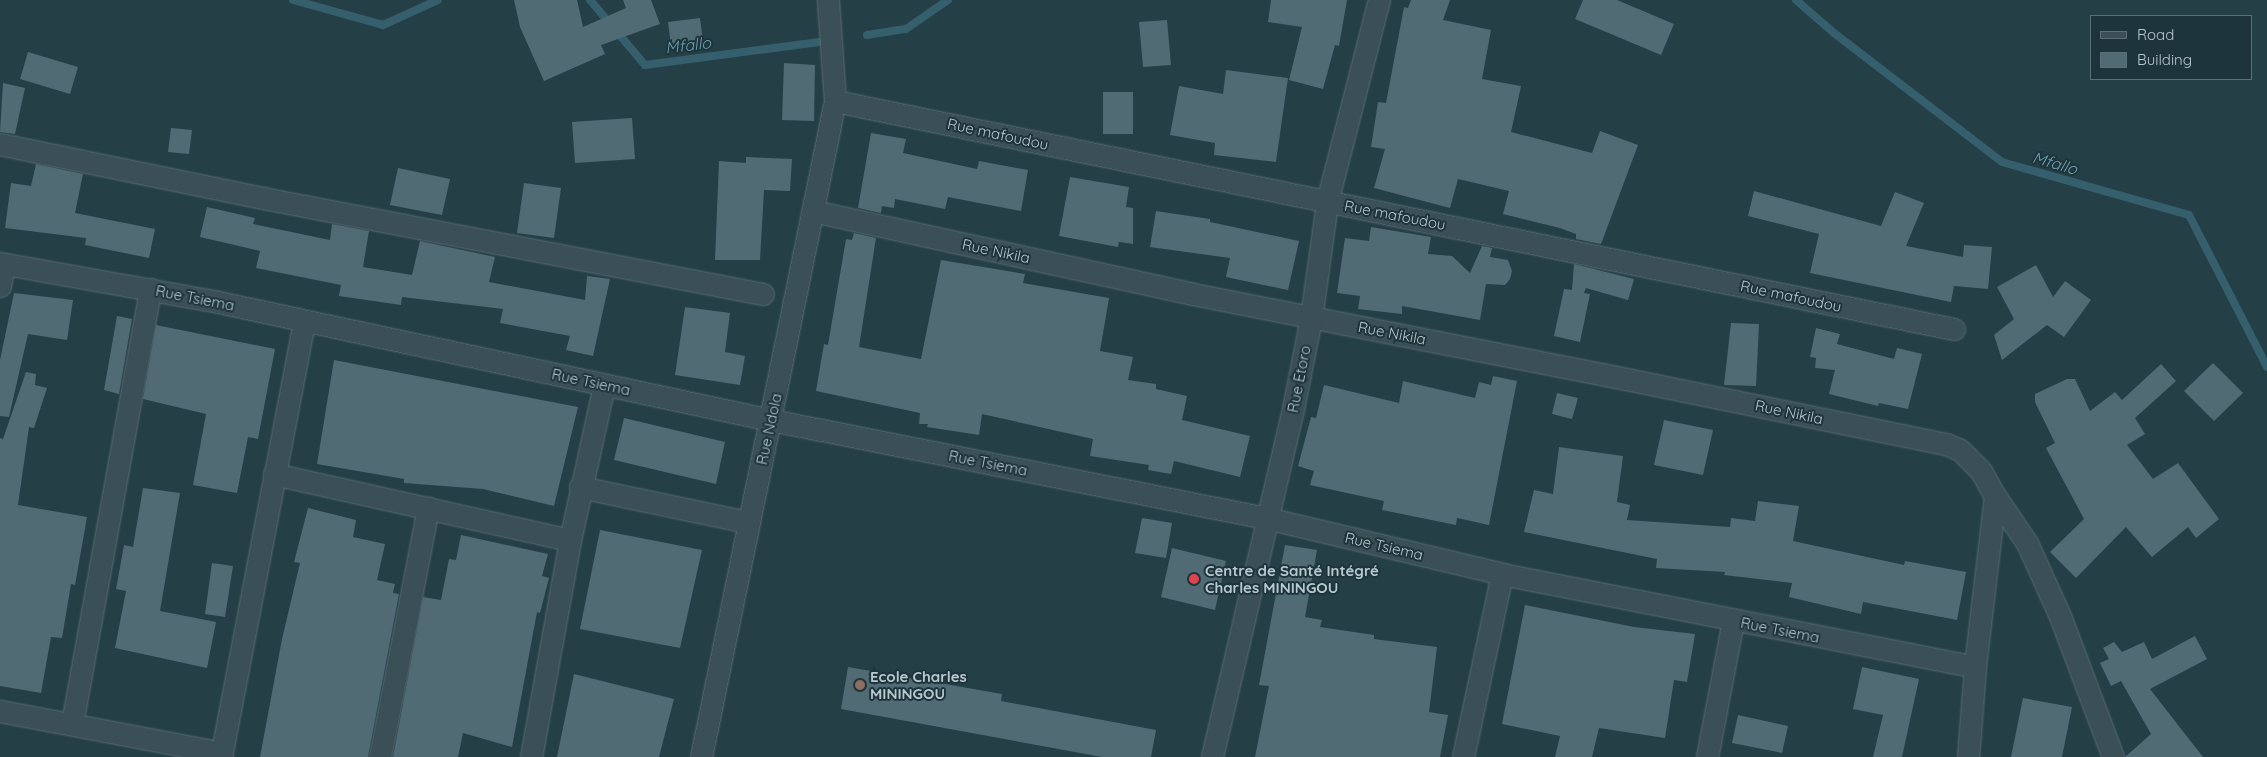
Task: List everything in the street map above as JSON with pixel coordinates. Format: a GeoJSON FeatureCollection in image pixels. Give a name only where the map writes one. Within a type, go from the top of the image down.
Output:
{"type":"FeatureCollection","features":[{"type":"Feature","properties":{"kind":"street","name":"Rue Ndola"},"geometry":{"type":"LineString","coordinates":[[701,757],[835,101],[828,0]]}},
{"type":"Feature","properties":{"kind":"street","name":"Rue Etoro"},"geometry":{"type":"LineString","coordinates":[[1212,757],[1266,518],[1292,414],[1311,318],[1327,202],[1379,0]]}},
{"type":"Feature","properties":{"kind":"street","name":"Rue mafoudou"},"geometry":{"type":"LineString","coordinates":[[835,101],[1954,329]]}},
{"type":"Feature","properties":{"kind":"street"},"geometry":{"type":"LineString","coordinates":[[0,144],[263,198],[763,294]]}},
{"type":"Feature","properties":{"kind":"street","name":"Rue Nikila"},"geometry":{"type":"LineString","coordinates":[[813,211],[1311,318],[1946,444],[1970,458],[1995,496]]}},
{"type":"Feature","properties":{"kind":"street"},"geometry":{"type":"LineString","coordinates":[[0,286],[2,263]]}},
{"type":"Feature","properties":{"kind":"street","name":"Rue Tsiema"},"geometry":{"type":"LineString","coordinates":[[2,263],[150,289],[771,420],[1266,518],[1502,574],[1733,621],[1975,667]]}},
{"type":"Feature","properties":{"kind":"street"},"geometry":{"type":"LineString","coordinates":[[72,724],[150,289]]}},
{"type":"Feature","properties":{"kind":"street"},"geometry":{"type":"LineString","coordinates":[[0,711],[222,755],[304,322]]}},
{"type":"Feature","properties":{"kind":"street"},"geometry":{"type":"LineString","coordinates":[[531,757],[580,487],[604,385]]}},
{"type":"Feature","properties":{"kind":"street"},"geometry":{"type":"LineString","coordinates":[[274,474],[570,540]]}},
{"type":"Feature","properties":{"kind":"street"},"geometry":{"type":"LineString","coordinates":[[580,487],[748,522]]}},
{"type":"Feature","properties":{"kind":"street"},"geometry":{"type":"LineString","coordinates":[[1968,757],[1975,667],[1995,496]]}},
{"type":"Feature","properties":{"kind":"street"},"geometry":{"type":"LineString","coordinates":[[1995,496],[2031,551],[2060,616],[2113,757]]}},
{"type":"Feature","properties":{"kind":"street"},"geometry":{"type":"LineString","coordinates":[[380,757],[428,508]]}},
{"type":"Feature","properties":{"kind":"street"},"geometry":{"type":"LineString","coordinates":[[1463,757],[1502,574]]}},
{"type":"Feature","properties":{"kind":"street"},"geometry":{"type":"LineString","coordinates":[[1707,757],[1733,621]]}},
{"type":"Feature","properties":{"kind":"building"},"geometry":{"type":"Polygon","coordinates":[[[514,0],[577,0],[583,27],[626,8],[623,0],[651,0],[660,24],[601,45],[605,54],[544,81],[520,27],[514,0]]]}},
{"type":"Feature","properties":{"kind":"building"},"geometry":{"type":"Polygon","coordinates":[[[1271,0],[1347,0],[1339,46],[1335,45],[1323,89],[1289,80],[1302,27],[1268,22],[1271,0]]]}},
{"type":"Feature","properties":{"kind":"building"},"geometry":{"type":"Polygon","coordinates":[[[1411,0],[1450,0],[1443,20],[1491,30],[1482,79],[1521,86],[1511,132],[1592,153],[1600,131],[1638,145],[1601,244],[1576,239],[1576,234],[1560,228],[1503,214],[1509,191],[1458,179],[1450,208],[1374,188],[1385,149],[1371,147],[1378,102],[1386,103],[1404,7],[1408,8],[1411,0]]]}},
{"type":"Feature","properties":{"kind":"building"},"geometry":{"type":"Polygon","coordinates":[[[1583,0],[1617,0],[1674,24],[1661,55],[1575,19],[1583,0]]]}},
{"type":"Feature","properties":{"kind":"building"},"geometry":{"type":"Polygon","coordinates":[[[700,18],[703,41],[671,45],[668,22],[700,18]]]}},
{"type":"Feature","properties":{"kind":"building"},"geometry":{"type":"Polygon","coordinates":[[[1167,20],[1171,65],[1143,67],[1139,22],[1167,20]]]}},
{"type":"Feature","properties":{"kind":"building"},"geometry":{"type":"Polygon","coordinates":[[[28,52],[78,67],[70,94],[20,79],[28,52]]]}},
{"type":"Feature","properties":{"kind":"building"},"geometry":{"type":"Polygon","coordinates":[[[784,63],[815,65],[814,121],[782,120],[784,63]]]}},
{"type":"Feature","properties":{"kind":"building"},"geometry":{"type":"Polygon","coordinates":[[[1226,70],[1288,78],[1276,162],[1214,155],[1215,143],[1170,135],[1179,86],[1223,94],[1226,70]]]}},
{"type":"Feature","properties":{"kind":"building"},"geometry":{"type":"Polygon","coordinates":[[[3,83],[25,88],[15,134],[0,132],[3,83]]]}},
{"type":"Feature","properties":{"kind":"building"},"geometry":{"type":"Polygon","coordinates":[[[1103,92],[1133,92],[1133,134],[1103,134],[1103,92]]]}},
{"type":"Feature","properties":{"kind":"building"},"geometry":{"type":"Polygon","coordinates":[[[632,118],[635,159],[575,163],[572,122],[632,118]]]}},
{"type":"Feature","properties":{"kind":"building"},"geometry":{"type":"Polygon","coordinates":[[[171,128],[192,130],[189,154],[168,152],[171,128]]]}},
{"type":"Feature","properties":{"kind":"building"},"geometry":{"type":"Polygon","coordinates":[[[871,133],[906,139],[903,153],[977,169],[979,161],[1028,170],[1021,211],[948,197],[945,209],[895,199],[894,208],[882,206],[881,213],[858,208],[871,133]]]}},
{"type":"Feature","properties":{"kind":"building"},"geometry":{"type":"Polygon","coordinates":[[[746,157],[792,159],[790,191],[764,190],[760,260],[715,260],[719,161],[746,163],[746,157]]]}},
{"type":"Feature","properties":{"kind":"building"},"geometry":{"type":"Polygon","coordinates":[[[36,164],[83,174],[75,213],[155,229],[149,258],[85,245],[86,238],[5,228],[11,183],[31,186],[36,164]]]}},
{"type":"Feature","properties":{"kind":"building"},"geometry":{"type":"Polygon","coordinates":[[[398,168],[450,179],[442,215],[390,205],[398,168]]]}},
{"type":"Feature","properties":{"kind":"building"},"geometry":{"type":"Polygon","coordinates":[[[1070,177],[1129,187],[1126,207],[1133,208],[1133,244],[1119,242],[1118,247],[1059,236],[1070,177]]]}},
{"type":"Feature","properties":{"kind":"building"},"geometry":{"type":"Polygon","coordinates":[[[524,183],[561,188],[554,238],[517,233],[524,183]]]}},
{"type":"Feature","properties":{"kind":"building"},"geometry":{"type":"Polygon","coordinates":[[[1754,191],[1881,226],[1895,192],[1924,203],[1906,246],[1963,257],[1964,245],[1992,247],[1988,289],[1954,286],[1951,302],[1810,273],[1819,234],[1748,216],[1754,191]]]}},
{"type":"Feature","properties":{"kind":"building"},"geometry":{"type":"Polygon","coordinates":[[[207,207],[255,218],[253,224],[330,240],[332,224],[369,231],[363,267],[412,275],[420,241],[495,257],[489,282],[585,300],[587,276],[610,279],[593,356],[566,350],[570,336],[500,323],[503,309],[402,297],[401,305],[339,296],[341,285],[256,268],[260,251],[200,237],[207,207]]]}},
{"type":"Feature","properties":{"kind":"building"},"geometry":{"type":"Polygon","coordinates":[[[1156,211],[1210,219],[1210,222],[1299,241],[1288,290],[1226,277],[1230,258],[1150,247],[1156,211]]]}},
{"type":"Feature","properties":{"kind":"building"},"geometry":{"type":"Polygon","coordinates":[[[1371,227],[1431,237],[1428,254],[1452,256],[1470,273],[1482,246],[1492,248],[1490,257],[1508,260],[1512,271],[1510,279],[1505,285],[1486,284],[1480,320],[1402,306],[1402,314],[1358,309],[1360,296],[1337,293],[1345,238],[1369,241],[1371,227]]]}},
{"type":"Feature","properties":{"kind":"building"},"geometry":{"type":"Polygon","coordinates":[[[854,233],[876,238],[859,347],[921,359],[941,260],[1025,274],[1023,283],[1109,298],[1100,351],[1133,357],[1128,380],[1156,384],[1156,389],[1187,396],[1182,420],[1250,436],[1240,477],[1174,461],[1171,474],[1148,470],[1149,465],[1090,456],[1093,439],[982,414],[979,435],[927,427],[928,424],[919,424],[920,413],[816,391],[824,344],[828,345],[846,239],[852,240],[854,233]]]}},
{"type":"Feature","properties":{"kind":"building"},"geometry":{"type":"Polygon","coordinates":[[[1574,264],[1634,279],[1628,300],[1586,288],[1584,293],[1590,294],[1580,342],[1554,336],[1564,289],[1572,290],[1574,264]]]}},
{"type":"Feature","properties":{"kind":"building"},"geometry":{"type":"Polygon","coordinates":[[[2036,265],[2053,297],[2065,281],[2091,300],[2064,337],[2047,325],[2002,360],[1994,335],[2014,319],[1997,287],[2036,265]]]}},
{"type":"Feature","properties":{"kind":"building"},"geometry":{"type":"Polygon","coordinates":[[[14,293],[73,300],[67,340],[28,334],[9,417],[0,416],[0,360],[14,293]]]}},
{"type":"Feature","properties":{"kind":"building"},"geometry":{"type":"Polygon","coordinates":[[[685,307],[730,313],[725,352],[745,356],[740,385],[675,375],[685,307]]]}},
{"type":"Feature","properties":{"kind":"building"},"geometry":{"type":"Polygon","coordinates":[[[117,316],[132,319],[119,394],[104,390],[117,316]]]}},
{"type":"Feature","properties":{"kind":"building"},"geometry":{"type":"Polygon","coordinates":[[[1731,323],[1759,324],[1756,386],[1724,385],[1731,323]]]}},
{"type":"Feature","properties":{"kind":"building"},"geometry":{"type":"Polygon","coordinates":[[[156,325],[275,349],[258,439],[248,437],[237,493],[193,485],[206,414],[143,399],[156,325]]]}},
{"type":"Feature","properties":{"kind":"building"},"geometry":{"type":"Polygon","coordinates":[[[1816,328],[1840,334],[1837,344],[1894,359],[1897,348],[1922,354],[1908,409],[1879,403],[1878,406],[1829,394],[1835,370],[1815,368],[1816,358],[1810,357],[1816,328]]]}},
{"type":"Feature","properties":{"kind":"building"},"geometry":{"type":"Polygon","coordinates":[[[334,360],[578,407],[554,506],[483,489],[404,483],[404,479],[317,464],[334,360]]]}},
{"type":"Feature","properties":{"kind":"building"},"geometry":{"type":"Polygon","coordinates":[[[2213,363],[2243,393],[2214,421],[2184,391],[2213,363]]]}},
{"type":"Feature","properties":{"kind":"building"},"geometry":{"type":"Polygon","coordinates":[[[2161,364],[2176,381],[2135,418],[2145,434],[2127,445],[2153,479],[2178,463],[2219,519],[2196,538],[2188,527],[2152,557],[2126,527],[2076,578],[2050,552],[2084,519],[2046,448],[2055,443],[2035,402],[2035,394],[2067,379],[2075,379],[2090,411],[2115,392],[2122,400],[2161,364]]]}},
{"type":"Feature","properties":{"kind":"building"},"geometry":{"type":"Polygon","coordinates":[[[26,372],[36,374],[35,385],[47,388],[34,428],[29,427],[18,505],[87,517],[75,585],[71,584],[62,638],[51,637],[41,693],[0,686],[0,438],[3,439],[26,372]]]}},
{"type":"Feature","properties":{"kind":"building"},"geometry":{"type":"Polygon","coordinates":[[[1493,376],[1517,381],[1489,525],[1457,518],[1456,525],[1382,510],[1384,501],[1310,485],[1314,471],[1298,466],[1311,417],[1316,418],[1324,385],[1399,403],[1403,381],[1475,398],[1479,382],[1491,385],[1493,376]]]}},
{"type":"Feature","properties":{"kind":"building"},"geometry":{"type":"Polygon","coordinates":[[[1557,393],[1578,398],[1572,419],[1552,414],[1557,393]]]}},
{"type":"Feature","properties":{"kind":"building"},"geometry":{"type":"Polygon","coordinates":[[[624,418],[725,442],[716,484],[614,460],[624,418]]]}},
{"type":"Feature","properties":{"kind":"building"},"geometry":{"type":"Polygon","coordinates":[[[1664,420],[1713,430],[1703,475],[1654,465],[1664,420]]]}},
{"type":"Feature","properties":{"kind":"building"},"geometry":{"type":"Polygon","coordinates":[[[1559,447],[1623,456],[1617,502],[1630,505],[1627,520],[1730,527],[1731,518],[1755,521],[1758,501],[1799,506],[1793,541],[1904,565],[1905,561],[1966,572],[1957,620],[1863,602],[1861,614],[1789,597],[1792,583],[1724,575],[1725,572],[1656,568],[1657,559],[1524,532],[1534,490],[1553,494],[1559,447]]]}},
{"type":"Feature","properties":{"kind":"building"},"geometry":{"type":"Polygon","coordinates":[[[143,488],[180,493],[160,611],[216,622],[207,668],[115,648],[126,591],[116,589],[124,545],[133,547],[143,488]]]}},
{"type":"Feature","properties":{"kind":"building"},"geometry":{"type":"Polygon","coordinates":[[[308,508],[356,520],[353,537],[385,544],[377,580],[395,584],[393,593],[399,594],[368,757],[260,757],[282,639],[300,563],[294,562],[308,508]]]}},
{"type":"Feature","properties":{"kind":"building","name":"Centre de Santé Intégré Charles MININGOU"},"geometry":{"type":"Polygon","coordinates":[[[1142,518],[1172,523],[1166,558],[1135,553],[1142,518]]]}},
{"type":"Feature","properties":{"kind":"building"},"geometry":{"type":"Polygon","coordinates":[[[600,530],[702,550],[680,648],[580,629],[600,530]]]}},
{"type":"Feature","properties":{"kind":"building"},"geometry":{"type":"Polygon","coordinates":[[[461,535],[548,554],[542,576],[549,578],[540,613],[537,612],[512,747],[463,733],[458,757],[393,757],[423,597],[441,600],[449,559],[456,560],[461,535]]]}},
{"type":"Feature","properties":{"kind":"building"},"geometry":{"type":"Polygon","coordinates":[[[1285,545],[1317,550],[1305,617],[1322,620],[1320,627],[1374,635],[1374,639],[1437,647],[1429,712],[1448,715],[1440,757],[1255,757],[1269,686],[1259,685],[1285,545]]]}},
{"type":"Feature","properties":{"kind":"building","name":"Centre de Santé Intégré Charles MININGOU"},"geometry":{"type":"Polygon","coordinates":[[[1172,548],[1226,561],[1215,610],[1161,597],[1172,548]]]}},
{"type":"Feature","properties":{"kind":"building"},"geometry":{"type":"Polygon","coordinates":[[[212,563],[233,566],[225,617],[205,614],[212,563]]]}},
{"type":"Feature","properties":{"kind":"building"},"geometry":{"type":"Polygon","coordinates":[[[1525,605],[1634,627],[1695,634],[1687,682],[1674,680],[1665,738],[1599,728],[1592,757],[1555,757],[1560,736],[1502,724],[1525,605]]]}},
{"type":"Feature","properties":{"kind":"building"},"geometry":{"type":"Polygon","coordinates":[[[2195,636],[2207,659],[2150,689],[2203,757],[2125,757],[2151,734],[2121,681],[2111,686],[2100,663],[2109,659],[2103,648],[2114,642],[2122,652],[2144,642],[2152,659],[2195,636]]]}},
{"type":"Feature","properties":{"kind":"building"},"geometry":{"type":"Polygon","coordinates":[[[848,667],[1002,694],[1001,701],[1156,730],[1151,757],[1102,757],[841,709],[848,667]]]}},
{"type":"Feature","properties":{"kind":"building"},"geometry":{"type":"Polygon","coordinates":[[[1862,667],[1919,679],[1902,757],[1873,757],[1883,715],[1853,709],[1862,667]]]}},
{"type":"Feature","properties":{"kind":"building"},"geometry":{"type":"Polygon","coordinates":[[[574,674],[674,699],[659,757],[557,757],[574,674]]]}},
{"type":"Feature","properties":{"kind":"building"},"geometry":{"type":"Polygon","coordinates":[[[2023,698],[2072,707],[2062,757],[2011,757],[2023,698]]]}},
{"type":"Feature","properties":{"kind":"building"},"geometry":{"type":"Polygon","coordinates":[[[1738,715],[1788,726],[1782,753],[1732,743],[1738,715]]]}},
{"type":"Feature","properties":{"kind":"waterway","name":"Mfallo"},"geometry":{"type":"LineString","coordinates":[[293,0],[383,25],[438,0]]}},
{"type":"Feature","properties":{"kind":"waterway","name":"Mfallo"},"geometry":{"type":"LineString","coordinates":[[590,0],[645,65],[819,42]]}},
{"type":"Feature","properties":{"kind":"waterway","name":"Mfallo"},"geometry":{"type":"LineString","coordinates":[[867,35],[906,29],[948,0]]}},
{"type":"Feature","properties":{"kind":"waterway","name":"Mfallo"},"geometry":{"type":"LineString","coordinates":[[1796,0],[1834,33],[2002,162],[2189,215],[2267,367]]}},
{"type":"Feature","properties":{"kind":"place","name":"Centre de Santé Intégré Charles MININGOU"},"geometry":{"type":"Point","coordinates":[1194,579]}},
{"type":"Feature","properties":{"kind":"place","name":"Ecole Charles MININGOU"},"geometry":{"type":"Point","coordinates":[860,685]}}]}
